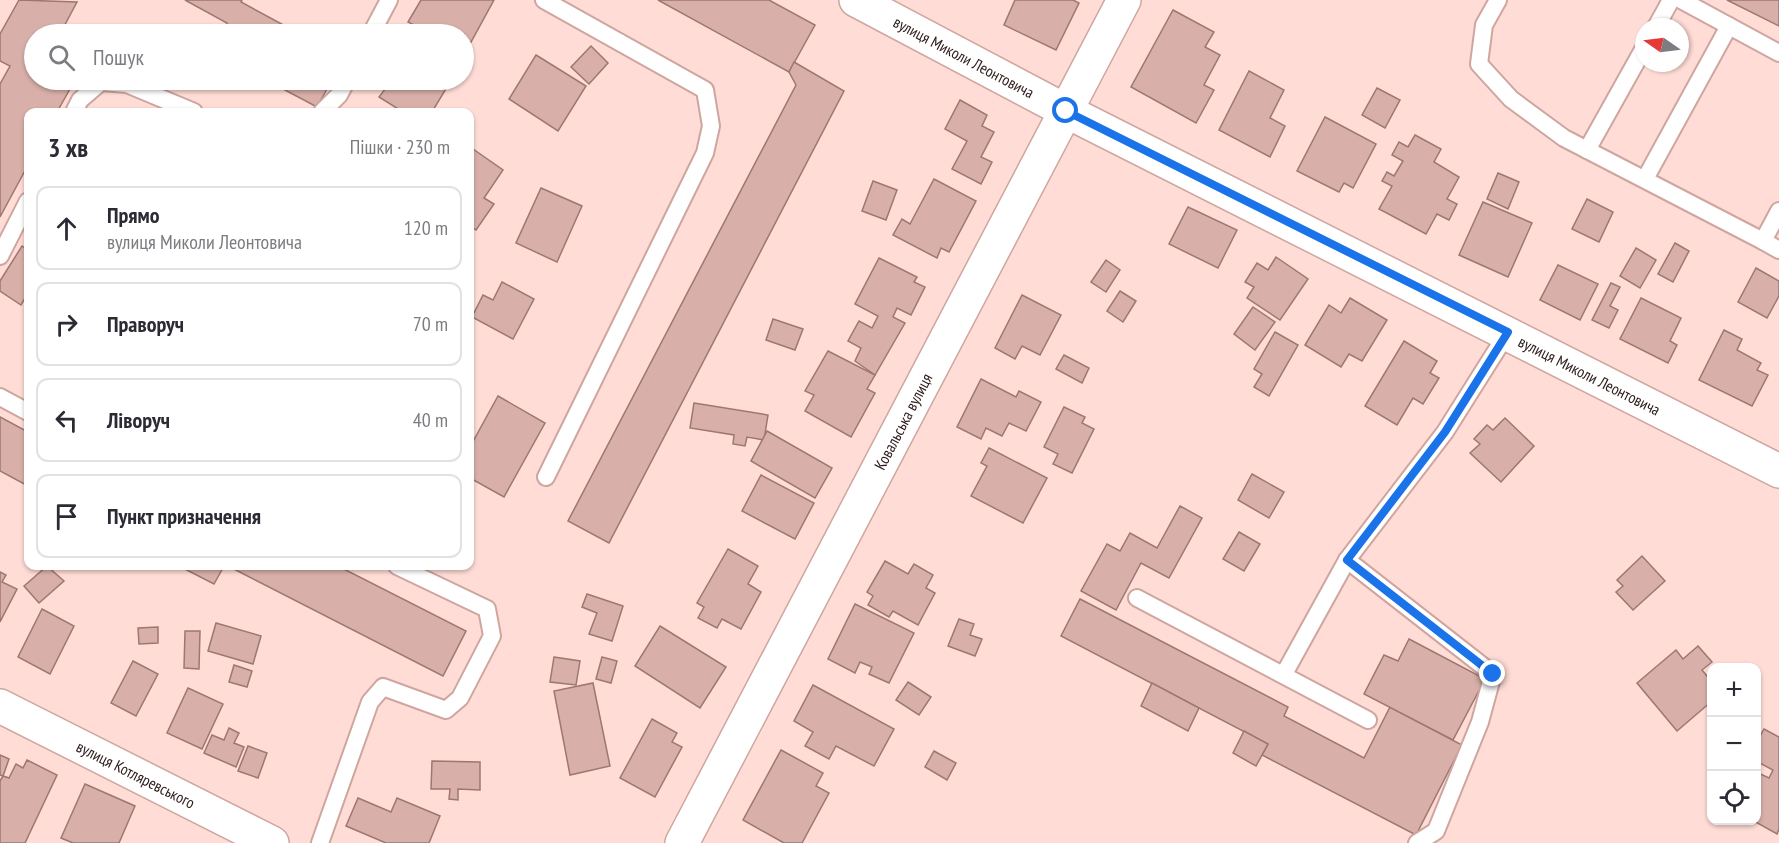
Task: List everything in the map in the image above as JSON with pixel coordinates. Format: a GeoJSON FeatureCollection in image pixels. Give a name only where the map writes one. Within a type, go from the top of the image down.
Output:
{"type":"FeatureCollection","features":[{"type":"Feature","properties":{"kind":"street","name":"вулиця Миколи Леонтовича"},"geometry":{"type":"LineString","coordinates":[[856,0],[1066,111],[1508,332],[1779,471]]}},
{"type":"Feature","properties":{"kind":"street","name":"Ковальська вулиця"},"geometry":{"type":"LineString","coordinates":[[682,843],[1124,0]]}},
{"type":"Feature","properties":{"kind":"street","name":"вулиця Котляревського"},"geometry":{"type":"LineString","coordinates":[[0,706],[272,843]]}},
{"type":"Feature","properties":{"kind":"lane"},"geometry":{"type":"LineString","coordinates":[[376,24],[389,0]]}},
{"type":"Feature","properties":{"kind":"lane"},"geometry":{"type":"LineString","coordinates":[[544,0],[705,90],[711,126],[705,153],[546,477]]}},
{"type":"Feature","properties":{"kind":"lane"},"geometry":{"type":"LineString","coordinates":[[1498,0],[1484,25],[1479,64],[1510,99],[1564,138],[1779,250]]}},
{"type":"Feature","properties":{"kind":"lane"},"geometry":{"type":"LineString","coordinates":[[1661,18],[1671,0]]}},
{"type":"Feature","properties":{"kind":"lane"},"geometry":{"type":"LineString","coordinates":[[1681,0],[1779,53]]}},
{"type":"Feature","properties":{"kind":"lane"},"geometry":{"type":"LineString","coordinates":[[1645,179],[1729,26]]}},
{"type":"Feature","properties":{"kind":"lane"},"geometry":{"type":"LineString","coordinates":[[1587,150],[1635,64]]}},
{"type":"Feature","properties":{"kind":"lane"},"geometry":{"type":"LineString","coordinates":[[76,108],[92,90]]}},
{"type":"Feature","properties":{"kind":"lane"},"geometry":{"type":"LineString","coordinates":[[141,90],[184,108]]}},
{"type":"Feature","properties":{"kind":"lane"},"geometry":{"type":"LineString","coordinates":[[326,108],[342,90]]}},
{"type":"Feature","properties":{"kind":"lane"},"geometry":{"type":"LineString","coordinates":[[0,256],[24,209]]}},
{"type":"Feature","properties":{"kind":"lane"},"geometry":{"type":"LineString","coordinates":[[1763,241],[1779,211]]}},
{"type":"Feature","properties":{"kind":"lane"},"geometry":{"type":"LineString","coordinates":[[1284,674],[1347,560],[1445,432],[1508,332]]}},
{"type":"Feature","properties":{"kind":"lane"},"geometry":{"type":"LineString","coordinates":[[0,397],[24,410]]}},
{"type":"Feature","properties":{"kind":"lane"},"geometry":{"type":"LineString","coordinates":[[1347,560],[1493,674],[1480,722],[1437,831],[1417,843]]}},
{"type":"Feature","properties":{"kind":"lane"},"geometry":{"type":"LineString","coordinates":[[320,843],[370,702],[383,687],[446,711],[460,698],[492,636],[487,609],[405,570]]}},
{"type":"Feature","properties":{"kind":"lane"},"geometry":{"type":"LineString","coordinates":[[1137,598],[1368,720]]}},
{"type":"Feature","properties":{"kind":"building"},"geometry":{"type":"Polygon","coordinates":[[[19,0],[77,2],[65,24],[24,24],[24,90],[69,90],[59,108],[24,108],[24,172],[0,217],[0,84],[10,66],[0,61],[0,34],[19,0]]]}},
{"type":"Feature","properties":{"kind":"building"},"geometry":{"type":"Polygon","coordinates":[[[185,0],[242,0],[241,2],[282,24],[226,24],[185,0]]]}},
{"type":"Feature","properties":{"kind":"building"},"geometry":{"type":"Polygon","coordinates":[[[421,0],[494,0],[474,37],[474,24],[412,24],[408,22],[421,0]]]}},
{"type":"Feature","properties":{"kind":"building"},"geometry":{"type":"Polygon","coordinates":[[[658,0],[769,0],[815,25],[789,72],[658,0]]]}},
{"type":"Feature","properties":{"kind":"building"},"geometry":{"type":"Polygon","coordinates":[[[1015,0],[1073,0],[1079,3],[1056,50],[1004,25],[1015,0]]]}},
{"type":"Feature","properties":{"kind":"building"},"geometry":{"type":"Polygon","coordinates":[[[1727,0],[1779,0],[1779,26],[1727,0]]]}},
{"type":"Feature","properties":{"kind":"building"},"geometry":{"type":"Polygon","coordinates":[[[1173,10],[1214,32],[1205,47],[1220,55],[1204,85],[1214,90],[1196,123],[1131,87],[1173,10]]]}},
{"type":"Feature","properties":{"kind":"building"},"geometry":{"type":"Polygon","coordinates":[[[591,46],[608,63],[589,84],[571,67],[591,46]]]}},
{"type":"Feature","properties":{"kind":"building"},"geometry":{"type":"Polygon","coordinates":[[[536,55],[586,86],[558,131],[509,99],[536,55]]]}},
{"type":"Feature","properties":{"kind":"building"},"geometry":{"type":"Polygon","coordinates":[[[794,62],[844,91],[609,543],[568,521],[796,85],[789,72],[794,62]]]}},
{"type":"Feature","properties":{"kind":"building"},"geometry":{"type":"Polygon","coordinates":[[[1249,71],[1284,90],[1270,118],[1285,126],[1270,157],[1219,130],[1249,71]]]}},
{"type":"Feature","properties":{"kind":"building"},"geometry":{"type":"Polygon","coordinates":[[[1377,88],[1400,100],[1385,128],[1362,115],[1377,88]]]}},
{"type":"Feature","properties":{"kind":"building"},"geometry":{"type":"Polygon","coordinates":[[[285,90],[326,90],[317,107],[285,90]]]}},
{"type":"Feature","properties":{"kind":"building"},"geometry":{"type":"Polygon","coordinates":[[[384,90],[445,90],[434,108],[397,108],[379,97],[384,90]]]}},
{"type":"Feature","properties":{"kind":"building"},"geometry":{"type":"Polygon","coordinates":[[[960,100],[987,115],[982,126],[994,132],[981,157],[992,162],[981,184],[952,169],[967,141],[945,129],[960,100]]]}},
{"type":"Feature","properties":{"kind":"building"},"geometry":{"type":"Polygon","coordinates":[[[1325,117],[1376,144],[1353,188],[1344,183],[1339,192],[1297,171],[1325,117]]]}},
{"type":"Feature","properties":{"kind":"building"},"geometry":{"type":"Polygon","coordinates":[[[1415,135],[1441,149],[1434,162],[1459,177],[1447,199],[1457,204],[1449,220],[1437,214],[1426,234],[1379,209],[1392,186],[1382,181],[1387,172],[1394,176],[1403,161],[1392,155],[1399,142],[1408,147],[1415,135]]]}},
{"type":"Feature","properties":{"kind":"building"},"geometry":{"type":"Polygon","coordinates":[[[474,150],[503,170],[484,198],[494,204],[476,230],[474,229],[474,150]]]}},
{"type":"Feature","properties":{"kind":"building"},"geometry":{"type":"Polygon","coordinates":[[[1498,173],[1519,182],[1508,209],[1487,199],[1498,173]]]}},
{"type":"Feature","properties":{"kind":"building"},"geometry":{"type":"Polygon","coordinates":[[[934,179],[976,201],[949,252],[941,248],[937,258],[893,235],[902,219],[910,224],[934,179]]]}},
{"type":"Feature","properties":{"kind":"building"},"geometry":{"type":"Polygon","coordinates":[[[873,181],[897,190],[886,220],[862,211],[873,181]]]}},
{"type":"Feature","properties":{"kind":"building"},"geometry":{"type":"Polygon","coordinates":[[[541,188],[582,206],[557,262],[516,243],[541,188]]]}},
{"type":"Feature","properties":{"kind":"building"},"geometry":{"type":"Polygon","coordinates":[[[1587,199],[1613,212],[1599,242],[1572,229],[1587,199]]]}},
{"type":"Feature","properties":{"kind":"building"},"geometry":{"type":"Polygon","coordinates":[[[1483,202],[1532,223],[1508,277],[1459,255],[1483,202]]]}},
{"type":"Feature","properties":{"kind":"building"},"geometry":{"type":"Polygon","coordinates":[[[1188,207],[1237,230],[1218,268],[1169,244],[1188,207]]]}},
{"type":"Feature","properties":{"kind":"building"},"geometry":{"type":"Polygon","coordinates":[[[1675,243],[1689,251],[1673,282],[1658,274],[1675,243]]]}},
{"type":"Feature","properties":{"kind":"building"},"geometry":{"type":"Polygon","coordinates":[[[22,246],[24,247],[24,300],[21,305],[0,291],[0,281],[22,246]]]}},
{"type":"Feature","properties":{"kind":"building"},"geometry":{"type":"Polygon","coordinates":[[[1636,248],[1656,260],[1640,288],[1620,276],[1636,248]]]}},
{"type":"Feature","properties":{"kind":"building"},"geometry":{"type":"Polygon","coordinates":[[[1276,257],[1308,279],[1280,320],[1247,298],[1254,287],[1245,282],[1257,263],[1268,270],[1276,257]]]}},
{"type":"Feature","properties":{"kind":"building"},"geometry":{"type":"Polygon","coordinates":[[[879,258],[917,277],[914,282],[925,287],[911,315],[897,308],[893,317],[905,323],[875,375],[855,361],[861,348],[848,341],[859,321],[872,328],[878,316],[855,304],[879,258]]]}},
{"type":"Feature","properties":{"kind":"building"},"geometry":{"type":"Polygon","coordinates":[[[1106,260],[1120,270],[1106,292],[1091,282],[1106,260]]]}},
{"type":"Feature","properties":{"kind":"building"},"geometry":{"type":"Polygon","coordinates":[[[1558,265],[1598,284],[1580,320],[1540,300],[1558,265]]]}},
{"type":"Feature","properties":{"kind":"building"},"geometry":{"type":"Polygon","coordinates":[[[1756,268],[1779,281],[1779,296],[1767,318],[1738,302],[1756,268]]]}},
{"type":"Feature","properties":{"kind":"building"},"geometry":{"type":"Polygon","coordinates":[[[502,282],[534,299],[513,339],[474,318],[474,313],[483,295],[493,300],[502,282]]]}},
{"type":"Feature","properties":{"kind":"building"},"geometry":{"type":"Polygon","coordinates":[[[1611,283],[1620,287],[1610,306],[1618,310],[1609,328],[1592,320],[1611,283]]]}},
{"type":"Feature","properties":{"kind":"building"},"geometry":{"type":"Polygon","coordinates":[[[1120,291],[1136,301],[1123,322],[1107,311],[1120,291]]]}},
{"type":"Feature","properties":{"kind":"building"},"geometry":{"type":"Polygon","coordinates":[[[1022,295],[1061,315],[1040,355],[1022,346],[1015,359],[995,348],[1022,295]]]}},
{"type":"Feature","properties":{"kind":"building"},"geometry":{"type":"Polygon","coordinates":[[[1350,298],[1387,320],[1362,361],[1349,354],[1341,367],[1305,345],[1329,305],[1341,313],[1350,298]]]}},
{"type":"Feature","properties":{"kind":"building"},"geometry":{"type":"Polygon","coordinates":[[[1641,298],[1681,318],[1670,341],[1677,345],[1668,363],[1620,339],[1641,298]]]}},
{"type":"Feature","properties":{"kind":"building"},"geometry":{"type":"Polygon","coordinates":[[[1253,307],[1275,322],[1255,350],[1234,334],[1253,307]]]}},
{"type":"Feature","properties":{"kind":"building"},"geometry":{"type":"Polygon","coordinates":[[[773,319],[803,329],[795,350],[766,340],[773,319]]]}},
{"type":"Feature","properties":{"kind":"building"},"geometry":{"type":"Polygon","coordinates":[[[1724,330],[1742,339],[1737,350],[1761,363],[1757,370],[1768,375],[1752,406],[1699,380],[1724,330]]]}},
{"type":"Feature","properties":{"kind":"building"},"geometry":{"type":"Polygon","coordinates":[[[1275,332],[1298,345],[1269,396],[1254,387],[1262,374],[1254,369],[1275,332]]]}},
{"type":"Feature","properties":{"kind":"building"},"geometry":{"type":"Polygon","coordinates":[[[1404,341],[1437,361],[1430,373],[1439,378],[1423,404],[1413,398],[1397,425],[1365,406],[1404,341]]]}},
{"type":"Feature","properties":{"kind":"building"},"geometry":{"type":"Polygon","coordinates":[[[828,351],[875,375],[867,389],[875,393],[851,437],[805,411],[814,395],[805,391],[828,351]]]}},
{"type":"Feature","properties":{"kind":"building"},"geometry":{"type":"Polygon","coordinates":[[[1064,355],[1089,368],[1082,383],[1056,369],[1064,355]]]}},
{"type":"Feature","properties":{"kind":"building"},"geometry":{"type":"Polygon","coordinates":[[[981,379],[1016,397],[1019,391],[1041,402],[1026,431],[1009,423],[1002,436],[986,428],[981,439],[957,427],[981,379]]]}},
{"type":"Feature","properties":{"kind":"building"},"geometry":{"type":"Polygon","coordinates":[[[498,396],[545,423],[504,497],[474,480],[474,440],[498,396]]]}},
{"type":"Feature","properties":{"kind":"building"},"geometry":{"type":"Polygon","coordinates":[[[694,403],[768,415],[764,440],[747,437],[745,446],[733,444],[734,435],[690,428],[694,403]]]}},
{"type":"Feature","properties":{"kind":"building"},"geometry":{"type":"Polygon","coordinates":[[[1064,407],[1085,417],[1082,423],[1094,429],[1072,473],[1053,464],[1058,454],[1044,447],[1064,407]]]}},
{"type":"Feature","properties":{"kind":"building"},"geometry":{"type":"Polygon","coordinates":[[[0,417],[24,430],[24,484],[0,471],[0,417]]]}},
{"type":"Feature","properties":{"kind":"building"},"geometry":{"type":"Polygon","coordinates":[[[1505,418],[1534,446],[1501,482],[1470,453],[1480,444],[1474,439],[1487,425],[1493,430],[1505,418]]]}},
{"type":"Feature","properties":{"kind":"building"},"geometry":{"type":"Polygon","coordinates":[[[767,431],[832,468],[815,498],[751,461],[767,431]]]}},
{"type":"Feature","properties":{"kind":"building"},"geometry":{"type":"Polygon","coordinates":[[[989,448],[1047,478],[1023,523],[971,496],[987,466],[981,463],[989,448]]]}},
{"type":"Feature","properties":{"kind":"building"},"geometry":{"type":"Polygon","coordinates":[[[1252,474],[1284,492],[1269,518],[1238,500],[1252,474]]]}},
{"type":"Feature","properties":{"kind":"building"},"geometry":{"type":"Polygon","coordinates":[[[761,475],[814,503],[795,539],[742,511],[761,475]]]}},
{"type":"Feature","properties":{"kind":"building"},"geometry":{"type":"Polygon","coordinates":[[[1180,506],[1202,518],[1169,578],[1141,563],[1116,610],[1081,591],[1107,544],[1120,551],[1130,533],[1157,548],[1180,506]]]}},
{"type":"Feature","properties":{"kind":"building"},"geometry":{"type":"Polygon","coordinates":[[[1239,532],[1260,544],[1244,571],[1223,559],[1239,532]]]}},
{"type":"Feature","properties":{"kind":"building"},"geometry":{"type":"Polygon","coordinates":[[[728,549],[758,566],[748,584],[761,592],[741,629],[722,619],[717,628],[698,618],[704,607],[697,603],[728,549]]]}},
{"type":"Feature","properties":{"kind":"building"},"geometry":{"type":"Polygon","coordinates":[[[1642,556],[1665,581],[1633,610],[1616,592],[1623,586],[1617,580],[1642,556]]]}},
{"type":"Feature","properties":{"kind":"building"},"geometry":{"type":"Polygon","coordinates":[[[885,561],[908,574],[914,564],[933,575],[926,588],[935,593],[918,625],[893,611],[889,617],[868,605],[873,596],[867,592],[885,561]]]}},
{"type":"Feature","properties":{"kind":"building"},"geometry":{"type":"Polygon","coordinates":[[[42,570],[52,570],[64,581],[39,603],[24,586],[42,570]]]}},
{"type":"Feature","properties":{"kind":"building"},"geometry":{"type":"Polygon","coordinates":[[[187,570],[222,570],[214,584],[187,570]]]}},
{"type":"Feature","properties":{"kind":"building"},"geometry":{"type":"Polygon","coordinates":[[[236,570],[346,570],[466,631],[443,676],[236,570]]]}},
{"type":"Feature","properties":{"kind":"building"},"geometry":{"type":"Polygon","coordinates":[[[0,572],[6,575],[2,582],[17,589],[0,622],[0,572]]]}},
{"type":"Feature","properties":{"kind":"building"},"geometry":{"type":"Polygon","coordinates":[[[587,594],[623,606],[612,641],[589,634],[597,613],[582,607],[587,594]]]}},
{"type":"Feature","properties":{"kind":"building"},"geometry":{"type":"Polygon","coordinates":[[[1080,599],[1288,707],[1284,716],[1364,758],[1390,707],[1462,745],[1416,835],[1262,755],[1268,744],[1061,636],[1080,599]]]}},
{"type":"Feature","properties":{"kind":"building"},"geometry":{"type":"Polygon","coordinates":[[[855,604],[914,633],[889,683],[869,674],[872,667],[860,662],[855,673],[828,659],[855,604]]]}},
{"type":"Feature","properties":{"kind":"building"},"geometry":{"type":"Polygon","coordinates":[[[42,609],[74,626],[50,674],[18,657],[42,609]]]}},
{"type":"Feature","properties":{"kind":"building"},"geometry":{"type":"Polygon","coordinates":[[[959,619],[974,624],[970,635],[982,639],[975,656],[948,646],[959,619]]]}},
{"type":"Feature","properties":{"kind":"building"},"geometry":{"type":"Polygon","coordinates":[[[216,623],[261,636],[253,664],[208,651],[216,623]]]}},
{"type":"Feature","properties":{"kind":"building"},"geometry":{"type":"Polygon","coordinates":[[[660,626],[726,667],[700,708],[635,666],[660,626]]]}},
{"type":"Feature","properties":{"kind":"building"},"geometry":{"type":"Polygon","coordinates":[[[158,627],[158,643],[139,644],[138,628],[158,627]]]}},
{"type":"Feature","properties":{"kind":"building"},"geometry":{"type":"Polygon","coordinates":[[[185,631],[200,631],[199,669],[184,668],[185,631]]]}},
{"type":"Feature","properties":{"kind":"building"},"geometry":{"type":"Polygon","coordinates":[[[1409,639],[1485,679],[1453,740],[1364,694],[1384,655],[1398,661],[1409,639]]]}},
{"type":"Feature","properties":{"kind":"building"},"geometry":{"type":"Polygon","coordinates":[[[1698,646],[1712,662],[1707,663],[1702,670],[1707,676],[1707,705],[1677,731],[1637,683],[1676,650],[1683,659],[1698,646]]]}},
{"type":"Feature","properties":{"kind":"building"},"geometry":{"type":"Polygon","coordinates":[[[554,657],[580,661],[576,685],[550,682],[554,657]]]}},
{"type":"Feature","properties":{"kind":"building"},"geometry":{"type":"Polygon","coordinates":[[[602,657],[617,661],[611,683],[596,679],[602,657]]]}},
{"type":"Feature","properties":{"kind":"building"},"geometry":{"type":"Polygon","coordinates":[[[133,661],[158,674],[136,716],[111,703],[133,661]]]}},
{"type":"Feature","properties":{"kind":"building"},"geometry":{"type":"Polygon","coordinates":[[[234,665],[252,671],[247,687],[229,682],[234,665]]]}},
{"type":"Feature","properties":{"kind":"building"},"geometry":{"type":"Polygon","coordinates":[[[908,682],[931,697],[919,715],[896,700],[908,682]]]}},
{"type":"Feature","properties":{"kind":"building"},"geometry":{"type":"Polygon","coordinates":[[[593,683],[610,766],[570,775],[554,691],[593,683]]]}},
{"type":"Feature","properties":{"kind":"building"},"geometry":{"type":"Polygon","coordinates":[[[1152,683],[1199,708],[1188,731],[1141,706],[1152,683]]]}},
{"type":"Feature","properties":{"kind":"building"},"geometry":{"type":"Polygon","coordinates":[[[813,685],[894,729],[874,766],[836,746],[829,759],[805,746],[813,732],[794,721],[813,685]]]}},
{"type":"Feature","properties":{"kind":"building"},"geometry":{"type":"Polygon","coordinates":[[[188,688],[223,704],[202,749],[167,733],[188,688]]]}},
{"type":"Feature","properties":{"kind":"building"},"geometry":{"type":"Polygon","coordinates":[[[652,719],[677,733],[672,742],[682,747],[655,797],[620,778],[652,719]]]}},
{"type":"Feature","properties":{"kind":"building"},"geometry":{"type":"Polygon","coordinates":[[[229,728],[239,733],[234,743],[244,747],[236,767],[204,753],[212,735],[224,740],[229,728]]]}},
{"type":"Feature","properties":{"kind":"building"},"geometry":{"type":"Polygon","coordinates":[[[1764,729],[1779,737],[1779,829],[1777,834],[1761,825],[1761,774],[1769,778],[1773,770],[1761,764],[1761,734],[1764,729]]]}},
{"type":"Feature","properties":{"kind":"building"},"geometry":{"type":"Polygon","coordinates":[[[1244,731],[1268,744],[1256,766],[1233,753],[1244,731]]]}},
{"type":"Feature","properties":{"kind":"building"},"geometry":{"type":"Polygon","coordinates":[[[248,746],[267,753],[258,778],[238,771],[248,746]]]}},
{"type":"Feature","properties":{"kind":"building"},"geometry":{"type":"Polygon","coordinates":[[[781,750],[823,773],[816,786],[829,793],[802,843],[784,843],[743,820],[781,750]]]}},
{"type":"Feature","properties":{"kind":"building"},"geometry":{"type":"Polygon","coordinates":[[[934,751],[956,763],[947,780],[925,767],[934,751]]]}},
{"type":"Feature","properties":{"kind":"building"},"geometry":{"type":"Polygon","coordinates":[[[0,755],[9,759],[3,776],[0,775],[0,755]]]}},
{"type":"Feature","properties":{"kind":"building"},"geometry":{"type":"Polygon","coordinates":[[[27,760],[57,775],[25,843],[0,843],[0,781],[3,776],[9,778],[16,764],[23,768],[27,760]]]}},
{"type":"Feature","properties":{"kind":"building"},"geometry":{"type":"Polygon","coordinates":[[[432,761],[480,762],[480,790],[458,789],[458,800],[449,799],[450,789],[431,789],[432,761]]]}},
{"type":"Feature","properties":{"kind":"building"},"geometry":{"type":"Polygon","coordinates":[[[85,784],[135,806],[119,843],[73,843],[61,838],[85,784]]]}},
{"type":"Feature","properties":{"kind":"building"},"geometry":{"type":"Polygon","coordinates":[[[358,798],[391,812],[397,798],[440,816],[429,843],[386,843],[346,826],[358,798]]]}},
{"type":"Feature","properties":{"kind":"route"},"geometry":{"type":"LineString","coordinates":[[1066,111],[1508,332],[1445,432],[1347,560],[1493,674]]}}]}
